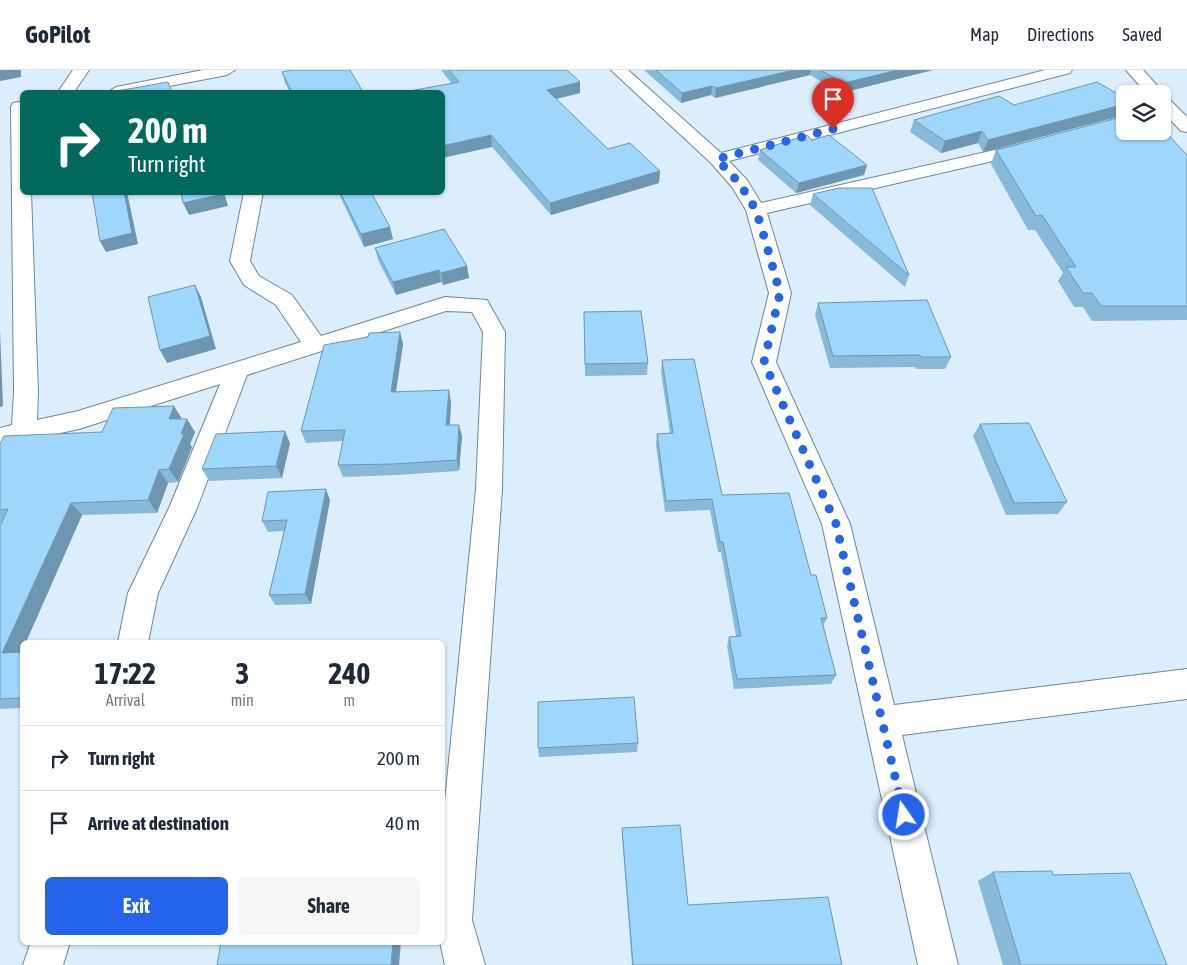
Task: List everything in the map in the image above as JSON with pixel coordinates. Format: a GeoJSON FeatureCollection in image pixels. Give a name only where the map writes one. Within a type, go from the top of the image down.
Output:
{"type":"FeatureCollection","features":[{"type":"Feature","properties":{"kind":"street"},"geometry":{"type":"LineString","coordinates":[[67,90],[81,70]]}},
{"type":"Feature","properties":{"kind":"street"},"geometry":{"type":"LineString","coordinates":[[619,70],[717,159],[740,184],[756,210],[780,293],[764,362],[836,524],[938,965]]}},
{"type":"Feature","properties":{"kind":"street"},"geometry":{"type":"LineString","coordinates":[[717,159],[1064,70]]}},
{"type":"Feature","properties":{"kind":"street"},"geometry":{"type":"LineString","coordinates":[[1134,70],[1148,85]]}},
{"type":"Feature","properties":{"kind":"street"},"geometry":{"type":"LineString","coordinates":[[129,90],[223,76]]}},
{"type":"Feature","properties":{"kind":"street"},"geometry":{"type":"LineString","coordinates":[[12,434],[26,392],[14,108]]}},
{"type":"Feature","properties":{"kind":"street"},"geometry":{"type":"LineString","coordinates":[[1171,112],[1187,127]]}},
{"type":"Feature","properties":{"kind":"street"},"geometry":{"type":"LineString","coordinates":[[756,210],[976,161],[1051,141]]}},
{"type":"Feature","properties":{"kind":"street"},"geometry":{"type":"LineString","coordinates":[[253,195],[240,260],[251,280],[284,300],[316,346]]}},
{"type":"Feature","properties":{"kind":"street"},"geometry":{"type":"LineString","coordinates":[[12,434],[79,420],[445,304],[479,305],[494,332],[489,489],[453,920],[465,965]]}},
{"type":"Feature","properties":{"kind":"street"},"geometry":{"type":"LineString","coordinates":[[133,640],[143,593],[183,508],[237,371]]}},
{"type":"Feature","properties":{"kind":"street"},"geometry":{"type":"LineString","coordinates":[[882,722],[1187,684]]}},
{"type":"Feature","properties":{"kind":"street"},"geometry":{"type":"LineString","coordinates":[[43,965],[49,945]]}},
{"type":"Feature","properties":{"kind":"building"},"geometry":{"type":"Polygon","coordinates":[[[292,70],[350,70],[362,90],[291,90],[282,72],[292,70]]]}},
{"type":"Feature","properties":{"kind":"building"},"geometry":{"type":"Polygon","coordinates":[[[449,70],[567,70],[580,82],[547,90],[608,149],[630,143],[660,171],[550,203],[491,135],[445,145],[445,90],[415,90],[459,82],[449,70]]]}},
{"type":"Feature","properties":{"kind":"building"},"geometry":{"type":"Polygon","coordinates":[[[656,70],[794,70],[716,88],[712,86],[682,93],[656,70]]]}},
{"type":"Feature","properties":{"kind":"building"},"geometry":{"type":"Polygon","coordinates":[[[820,70],[898,70],[844,83],[820,70]]]}},
{"type":"Feature","properties":{"kind":"building"},"geometry":{"type":"Polygon","coordinates":[[[168,82],[171,90],[122,90],[168,82]]]}},
{"type":"Feature","properties":{"kind":"building"},"geometry":{"type":"Polygon","coordinates":[[[1097,82],[1116,93],[1116,106],[988,140],[982,131],[945,141],[914,120],[999,96],[1014,105],[1097,82]]]}},
{"type":"Feature","properties":{"kind":"building"},"geometry":{"type":"Polygon","coordinates":[[[1116,118],[1116,140],[1171,140],[1171,138],[1187,155],[1187,306],[1101,306],[1092,293],[1083,293],[1066,267],[1076,267],[1042,215],[1036,216],[996,150],[1116,118]]]}},
{"type":"Feature","properties":{"kind":"building"},"geometry":{"type":"Polygon","coordinates":[[[807,135],[812,140],[829,135],[867,165],[799,183],[760,150],[807,135]]]}},
{"type":"Feature","properties":{"kind":"building"},"geometry":{"type":"Polygon","coordinates":[[[839,188],[872,188],[909,275],[813,194],[839,188]]]}},
{"type":"Feature","properties":{"kind":"building"},"geometry":{"type":"Polygon","coordinates":[[[92,195],[125,195],[132,233],[100,241],[92,195]]]}},
{"type":"Feature","properties":{"kind":"building"},"geometry":{"type":"Polygon","coordinates":[[[182,195],[219,195],[183,203],[182,195]]]}},
{"type":"Feature","properties":{"kind":"building"},"geometry":{"type":"Polygon","coordinates":[[[342,195],[373,195],[390,227],[361,234],[342,195]]]}},
{"type":"Feature","properties":{"kind":"building"},"geometry":{"type":"Polygon","coordinates":[[[444,229],[467,266],[441,273],[439,270],[393,282],[375,248],[444,229]]]}},
{"type":"Feature","properties":{"kind":"building"},"geometry":{"type":"Polygon","coordinates":[[[195,285],[210,336],[160,350],[148,297],[195,285]]]}},
{"type":"Feature","properties":{"kind":"building"},"geometry":{"type":"Polygon","coordinates":[[[927,300],[951,357],[921,357],[920,355],[833,356],[818,303],[927,300]]]}},
{"type":"Feature","properties":{"kind":"building"},"geometry":{"type":"Polygon","coordinates":[[[641,311],[648,363],[585,364],[584,312],[641,311]]]}},
{"type":"Feature","properties":{"kind":"building"},"geometry":{"type":"Polygon","coordinates":[[[400,332],[391,392],[449,390],[446,425],[459,425],[457,460],[338,465],[345,430],[301,431],[324,345],[368,337],[369,333],[400,332]]]}},
{"type":"Feature","properties":{"kind":"building"},"geometry":{"type":"Polygon","coordinates":[[[694,359],[722,495],[789,493],[811,575],[816,575],[827,618],[821,618],[836,675],[737,679],[729,637],[741,636],[723,542],[720,542],[712,499],[666,501],[657,434],[673,433],[662,360],[694,359]]]}},
{"type":"Feature","properties":{"kind":"building"},"geometry":{"type":"Polygon","coordinates":[[[174,406],[169,419],[187,419],[181,434],[184,434],[169,469],[159,470],[148,500],[71,503],[2,653],[20,652],[20,698],[0,699],[0,526],[8,509],[0,510],[0,444],[4,436],[102,432],[113,408],[174,406]]]}},
{"type":"Feature","properties":{"kind":"building"},"geometry":{"type":"Polygon","coordinates":[[[1029,423],[1067,502],[1014,503],[980,424],[1029,423]]]}},
{"type":"Feature","properties":{"kind":"building"},"geometry":{"type":"Polygon","coordinates":[[[285,431],[276,466],[202,469],[216,434],[285,431]]]}},
{"type":"Feature","properties":{"kind":"building"},"geometry":{"type":"Polygon","coordinates":[[[326,489],[305,594],[269,595],[287,520],[262,521],[268,492],[326,489]]]}},
{"type":"Feature","properties":{"kind":"building"},"geometry":{"type":"Polygon","coordinates":[[[634,697],[638,743],[538,748],[538,702],[634,697]]]}},
{"type":"Feature","properties":{"kind":"building"},"geometry":{"type":"Polygon","coordinates":[[[680,825],[688,905],[828,897],[842,965],[633,965],[622,828],[680,825]]]}},
{"type":"Feature","properties":{"kind":"building"},"geometry":{"type":"Polygon","coordinates":[[[1052,871],[1053,875],[1130,873],[1167,965],[1021,965],[993,872],[1052,871]]]}},
{"type":"Feature","properties":{"kind":"building"},"geometry":{"type":"Polygon","coordinates":[[[220,945],[393,945],[391,965],[217,965],[220,945]]]}},
{"type":"Feature","properties":{"kind":"route"},"geometry":{"type":"LineString","coordinates":[[833,129],[717,159],[740,184],[756,210],[766,243],[780,293],[764,362],[836,524],[904,815]]}}]}
